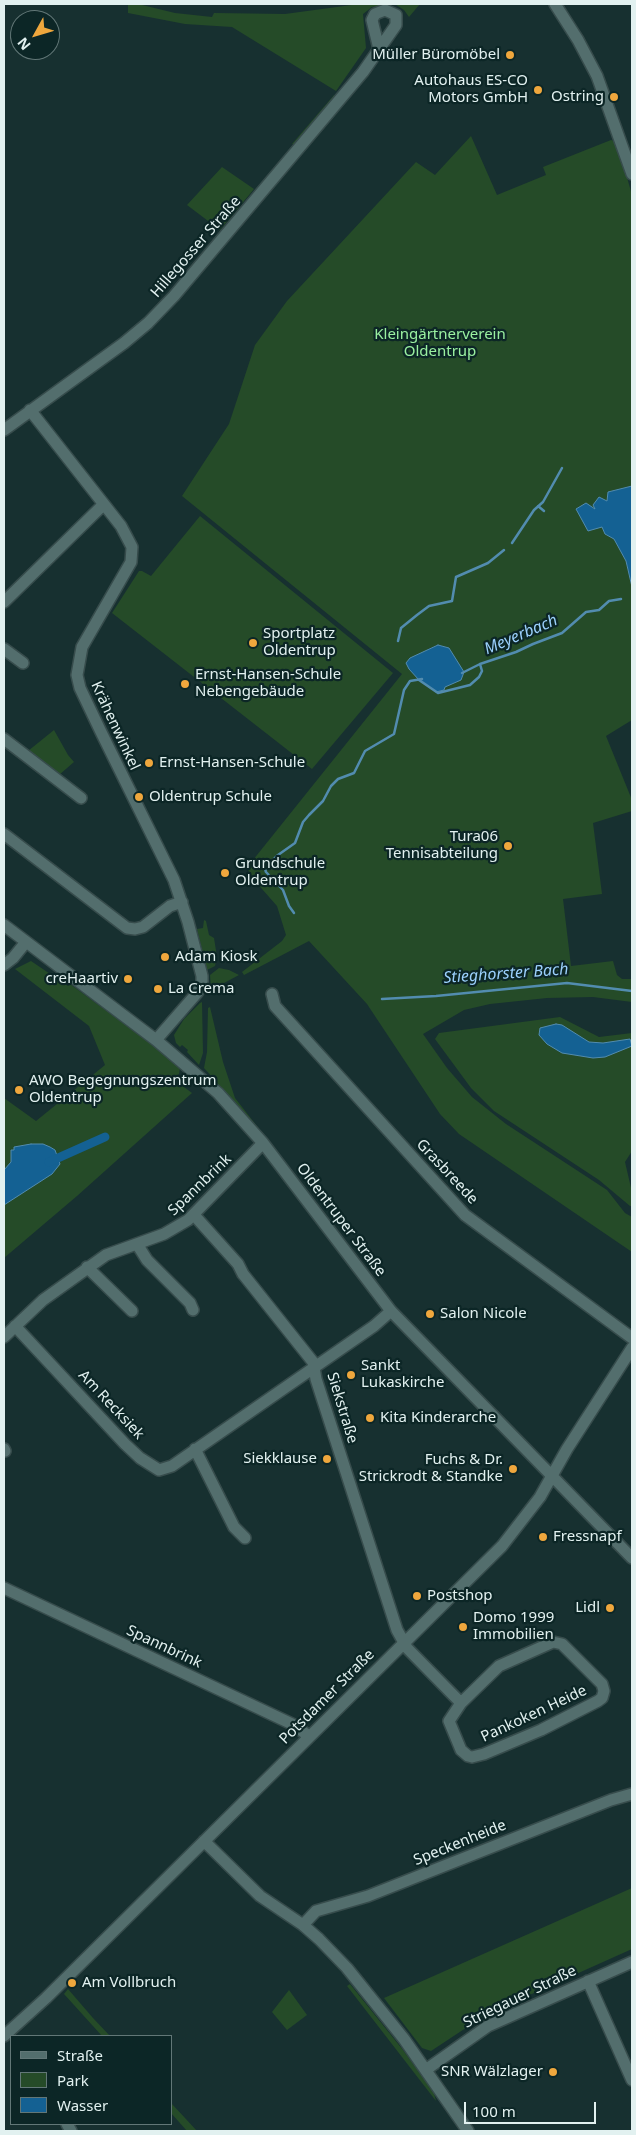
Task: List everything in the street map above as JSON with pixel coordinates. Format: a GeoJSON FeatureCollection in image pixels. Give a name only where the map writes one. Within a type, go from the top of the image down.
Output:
{"type":"FeatureCollection","features":[{"type":"Feature","properties":{"kind":"street"},"geometry":{"type":"LineString","coordinates":[[550,4],[562,17]]}},
{"type":"Feature","properties":{"kind":"street"},"geometry":{"type":"LineString","coordinates":[[555,4],[578,40],[597,76],[632,174]]}},
{"type":"Feature","properties":{"kind":"street","name":"Hillegosser Straße"},"geometry":{"type":"LineString","coordinates":[[4,430],[117,349],[157,314],[225,238],[346,94],[379,49]]}},
{"type":"Feature","properties":{"kind":"street","name":"Krähenwinkel"},"geometry":{"type":"LineString","coordinates":[[30,410],[130,541],[133,558],[82,647],[78,662],[78,681],[117,767],[174,880],[182,902],[202,976],[202,984],[195,996],[156,1040]]}},
{"type":"Feature","properties":{"kind":"street"},"geometry":{"type":"LineString","coordinates":[[4,602],[104,505]]}},
{"type":"Feature","properties":{"kind":"street"},"geometry":{"type":"LineString","coordinates":[[4,649],[23,663]]}},
{"type":"Feature","properties":{"kind":"street"},"geometry":{"type":"LineString","coordinates":[[4,739],[81,798]]}},
{"type":"Feature","properties":{"kind":"street"},"geometry":{"type":"LineString","coordinates":[[4,834],[127,928],[135,929],[142,927],[170,906],[182,902]]}},
{"type":"Feature","properties":{"kind":"street","name":"Oldentruper Straße"},"geometry":{"type":"LineString","coordinates":[[4,925],[156,1040],[218,1093],[263,1143],[391,1311],[632,1558]]}},
{"type":"Feature","properties":{"kind":"street"},"geometry":{"type":"LineString","coordinates":[[4,965],[13,958],[26,942]]}},
{"type":"Feature","properties":{"kind":"street","name":"Grasbreede"},"geometry":{"type":"LineString","coordinates":[[272,994],[276,1006],[465,1215],[632,1338]]}},
{"type":"Feature","properties":{"kind":"street","name":"Spannbrink"},"geometry":{"type":"LineString","coordinates":[[4,1337],[43,1300],[113,1251],[173,1230],[194,1215],[263,1143]]}},
{"type":"Feature","properties":{"kind":"street","name":"Siekstraße"},"geometry":{"type":"LineString","coordinates":[[194,1215],[238,1264],[243,1274],[311,1359],[365,1533],[403,1643]]}},
{"type":"Feature","properties":{"kind":"street"},"geometry":{"type":"LineString","coordinates":[[137,1244],[147,1260],[190,1303],[193,1310]]}},
{"type":"Feature","properties":{"kind":"street"},"geometry":{"type":"LineString","coordinates":[[87,1268],[132,1311]]}},
{"type":"Feature","properties":{"kind":"street","name":"Am Recksiek"},"geometry":{"type":"LineString","coordinates":[[15,1326],[125,1444],[147,1464],[159,1470],[164,1469],[195,1449],[370,1329],[391,1311]]}},
{"type":"Feature","properties":{"kind":"street","name":"Potsdamer Straße"},"geometry":{"type":"LineString","coordinates":[[9,2035],[506,1542],[540,1497],[577,1432],[632,1348]]}},
{"type":"Feature","properties":{"kind":"street"},"geometry":{"type":"LineString","coordinates":[[195,1449],[234,1527],[245,1538]]}},
{"type":"Feature","properties":{"kind":"street","name":"Spannbrink"},"geometry":{"type":"LineString","coordinates":[[4,1588],[292,1724],[309,1736]]}},
{"type":"Feature","properties":{"kind":"street","name":"Pankoken Heide"},"geometry":{"type":"LineString","coordinates":[[553,1642],[562,1644],[602,1684],[604,1691],[602,1698],[541,1730],[472,1757],[461,1750],[449,1726],[451,1715],[461,1703],[499,1666],[553,1642]]}},
{"type":"Feature","properties":{"kind":"street"},"geometry":{"type":"LineString","coordinates":[[403,1643],[461,1703]]}},
{"type":"Feature","properties":{"kind":"street","name":"Speckenheide"},"geometry":{"type":"LineString","coordinates":[[303,1925],[316,1911],[368,1896],[611,1800],[632,1794]]}},
{"type":"Feature","properties":{"kind":"street"},"geometry":{"type":"LineString","coordinates":[[204,1841],[260,1896],[303,1925],[347,1968],[427,2069],[468,2131]]}},
{"type":"Feature","properties":{"kind":"street","name":"Striegauer Straße"},"geometry":{"type":"LineString","coordinates":[[427,2069],[474,2034],[488,2026],[632,1962]]}},
{"type":"Feature","properties":{"kind":"street"},"geometry":{"type":"LineString","coordinates":[[588,1981],[632,2080]]}},
{"type":"Feature","properties":{"kind":"green space"},"geometry":{"type":"Polygon","coordinates":[[[128,4],[138,4],[175,13],[212,17],[214,13],[285,14],[359,4],[395,4],[372,7],[363,14],[366,48],[336,91],[232,27],[185,24],[128,13],[128,4]]]}},
{"type":"Feature","properties":{"kind":"green space"},"geometry":{"type":"Polygon","coordinates":[[[395,4],[420,4],[409,17],[404,10],[395,4]]]}},
{"type":"Feature","properties":{"kind":"green space"},"geometry":{"type":"Polygon","coordinates":[[[334,95],[334,98],[295,145],[292,144],[334,95]]]}},
{"type":"Feature","properties":{"kind":"green space","name":"Kleingärtnerverein Oldentrup"},"geometry":{"type":"Polygon","coordinates":[[[471,136],[497,195],[546,175],[543,167],[611,140],[617,142],[632,195],[632,486],[609,492],[607,502],[596,510],[605,534],[614,539],[626,561],[632,587],[632,720],[606,736],[632,800],[632,811],[593,823],[602,894],[563,899],[571,966],[613,961],[617,975],[622,979],[632,979],[632,1002],[593,997],[547,998],[490,1004],[464,1010],[423,1034],[447,1068],[472,1097],[506,1124],[607,1190],[625,1213],[632,1217],[632,1252],[459,1134],[440,1114],[367,1004],[309,941],[244,975],[242,972],[282,941],[286,935],[277,906],[255,881],[248,870],[249,865],[402,674],[182,496],[229,424],[255,345],[287,301],[416,162],[435,175],[471,136]],[[438,645],[428,649],[424,682],[436,692],[449,648],[438,645]]]}},
{"type":"Feature","properties":{"kind":"green space"},"geometry":{"type":"Polygon","coordinates":[[[222,167],[254,189],[220,230],[187,205],[222,167]]]}},
{"type":"Feature","properties":{"kind":"green space","name":"Sportplatz Oldentrup"},"geometry":{"type":"Polygon","coordinates":[[[200,516],[393,673],[312,769],[112,613],[139,571],[151,576],[200,516]]]}},
{"type":"Feature","properties":{"kind":"green space"},"geometry":{"type":"Polygon","coordinates":[[[54,730],[74,762],[59,775],[28,751],[54,730]]]}},
{"type":"Feature","properties":{"kind":"green space"},"geometry":{"type":"Polygon","coordinates":[[[204,920],[206,921],[209,935],[214,938],[217,957],[215,966],[207,970],[197,929],[203,928],[204,920]]]}},
{"type":"Feature","properties":{"kind":"green space"},"geometry":{"type":"Polygon","coordinates":[[[31,961],[68,986],[70,984],[157,1048],[180,1068],[179,1074],[175,1077],[192,1093],[77,1196],[4,1258],[4,1098],[36,1121],[105,1065],[89,1026],[15,969],[31,961]]]}},
{"type":"Feature","properties":{"kind":"green space"},"geometry":{"type":"Polygon","coordinates":[[[219,968],[239,975],[211,990],[210,975],[219,968]]]}},
{"type":"Feature","properties":{"kind":"green space"},"geometry":{"type":"Polygon","coordinates":[[[202,1002],[203,1053],[199,1065],[187,1052],[188,1050],[176,1043],[174,1035],[184,1019],[202,1002]]]}},
{"type":"Feature","properties":{"kind":"green space"},"geometry":{"type":"Polygon","coordinates":[[[210,1007],[223,1062],[235,1098],[260,1130],[214,1082],[215,1080],[204,1068],[207,1052],[208,1008],[210,1007]]]}},
{"type":"Feature","properties":{"kind":"green space"},"geometry":{"type":"Polygon","coordinates":[[[560,1017],[599,1037],[632,1033],[632,1151],[625,1162],[632,1192],[632,1206],[599,1180],[494,1111],[471,1088],[435,1039],[439,1033],[560,1017]]]}},
{"type":"Feature","properties":{"kind":"green space"},"geometry":{"type":"Polygon","coordinates":[[[632,1888],[632,1949],[487,2014],[431,2051],[422,2048],[384,1998],[632,1888]]]}},
{"type":"Feature","properties":{"kind":"green space"},"geometry":{"type":"Polygon","coordinates":[[[350,1984],[403,2050],[434,2093],[436,2101],[347,1986],[350,1984]]]}},
{"type":"Feature","properties":{"kind":"green space"},"geometry":{"type":"Polygon","coordinates":[[[68,1989],[109,2035],[101,2035],[64,1994],[68,1989]]]}},
{"type":"Feature","properties":{"kind":"green space"},"geometry":{"type":"Polygon","coordinates":[[[289,1990],[307,2015],[287,2030],[272,2012],[289,1990]]]}},
{"type":"Feature","properties":{"kind":"green space"},"geometry":{"type":"Polygon","coordinates":[[[172,2104],[197,2131],[187,2131],[172,2114],[172,2104]]]}},
{"type":"Feature","properties":{"kind":"water"},"geometry":{"type":"Polygon","coordinates":[[[632,486],[632,587],[626,561],[614,539],[605,534],[602,527],[588,531],[576,509],[586,503],[595,509],[593,505],[599,497],[607,501],[608,492],[632,486]]]}},
{"type":"Feature","properties":{"kind":"water"},"geometry":{"type":"Polygon","coordinates":[[[438,645],[449,648],[464,672],[461,680],[445,687],[444,690],[436,692],[419,680],[406,663],[410,658],[438,645]]]}},
{"type":"Feature","properties":{"kind":"water"},"geometry":{"type":"Polygon","coordinates":[[[556,1024],[562,1025],[589,1042],[603,1043],[630,1039],[632,1046],[605,1057],[593,1058],[562,1053],[547,1044],[539,1035],[540,1028],[556,1024]]]}},
{"type":"Feature","properties":{"kind":"water"},"geometry":{"type":"Polygon","coordinates":[[[43,1144],[55,1150],[60,1164],[52,1174],[4,1205],[4,1170],[11,1162],[11,1150],[14,1150],[14,1147],[43,1144]]]}},
{"type":"Feature","properties":{"kind":"waterway"},"geometry":{"type":"LineString","coordinates":[[512,543],[534,510],[543,502],[562,468]]}},
{"type":"Feature","properties":{"kind":"waterway"},"geometry":{"type":"LineString","coordinates":[[538,506],[544,511]]}},
{"type":"Feature","properties":{"kind":"waterway"},"geometry":{"type":"LineString","coordinates":[[398,641],[401,628],[429,606],[452,601],[456,577],[488,563],[504,550]]}},
{"type":"Feature","properties":{"kind":"waterway","name":"Meyerbach"},"geometry":{"type":"LineString","coordinates":[[419,680],[438,693],[470,685],[479,677],[482,671],[480,664],[516,652],[562,633],[586,612],[599,610],[609,601],[621,599]]}},
{"type":"Feature","properties":{"kind":"waterway","name":"Meyerbach"},"geometry":{"type":"LineString","coordinates":[[462,673],[480,664]]}},
{"type":"Feature","properties":{"kind":"waterway","name":"Meyerbach"},"geometry":{"type":"LineString","coordinates":[[294,913],[283,890],[265,869],[278,855],[295,843],[303,822],[323,801],[331,786],[338,779],[354,773],[365,751],[394,734],[404,690],[410,681],[422,679]]}},
{"type":"Feature","properties":{"kind":"waterway","name":"Stieghorster Bach"},"geometry":{"type":"LineString","coordinates":[[382,999],[436,996],[567,983],[632,991]]}},
{"type":"Feature","properties":{"kind":"waterway","name":"Stieghorster Bach"},"geometry":{"type":"LineString","coordinates":[[49,1162],[105,1137]]}},
{"type":"Feature","properties":{"kind":"place","name":"Müller Büromöbel"},"geometry":{"type":"Point","coordinates":[510,55]}},
{"type":"Feature","properties":{"kind":"place","name":"Autohaus ES-CO Motors GmbH"},"geometry":{"type":"Point","coordinates":[538,90]}},
{"type":"Feature","properties":{"kind":"place","name":"Ostring"},"geometry":{"type":"Point","coordinates":[614,97]}},
{"type":"Feature","properties":{"kind":"place","name":"Sportplatz Oldentrup"},"geometry":{"type":"Point","coordinates":[253,643]}},
{"type":"Feature","properties":{"kind":"place","name":"Ernst-Hansen-Schule Nebengebäude"},"geometry":{"type":"Point","coordinates":[185,684]}},
{"type":"Feature","properties":{"kind":"place","name":"Ernst-Hansen-Schule"},"geometry":{"type":"Point","coordinates":[149,763]}},
{"type":"Feature","properties":{"kind":"place","name":"Oldentrup Schule"},"geometry":{"type":"Point","coordinates":[139,797]}},
{"type":"Feature","properties":{"kind":"place","name":"Tura06 Tennisabteilung"},"geometry":{"type":"Point","coordinates":[508,846]}},
{"type":"Feature","properties":{"kind":"place","name":"Grundschule Oldentrup"},"geometry":{"type":"Point","coordinates":[225,873]}},
{"type":"Feature","properties":{"kind":"place","name":"Adam Kiosk"},"geometry":{"type":"Point","coordinates":[165,957]}},
{"type":"Feature","properties":{"kind":"place","name":"creHaartiv"},"geometry":{"type":"Point","coordinates":[128,979]}},
{"type":"Feature","properties":{"kind":"place","name":"La Crema"},"geometry":{"type":"Point","coordinates":[158,989]}},
{"type":"Feature","properties":{"kind":"place","name":"AWO Begegnungszentrum Oldentrup"},"geometry":{"type":"Point","coordinates":[19,1090]}},
{"type":"Feature","properties":{"kind":"place","name":"Salon Nicole"},"geometry":{"type":"Point","coordinates":[430,1314]}},
{"type":"Feature","properties":{"kind":"place","name":"Sankt Lukaskirche"},"geometry":{"type":"Point","coordinates":[351,1375]}},
{"type":"Feature","properties":{"kind":"place","name":"Kita Kinderarche"},"geometry":{"type":"Point","coordinates":[370,1418]}},
{"type":"Feature","properties":{"kind":"place","name":"Siekklause"},"geometry":{"type":"Point","coordinates":[327,1459]}},
{"type":"Feature","properties":{"kind":"place","name":"Fuchs & Dr. Strickrodt & Standke"},"geometry":{"type":"Point","coordinates":[513,1469]}},
{"type":"Feature","properties":{"kind":"place","name":"Fressnapf"},"geometry":{"type":"Point","coordinates":[543,1537]}},
{"type":"Feature","properties":{"kind":"place","name":"Postshop"},"geometry":{"type":"Point","coordinates":[417,1596]}},
{"type":"Feature","properties":{"kind":"place","name":"Lidl"},"geometry":{"type":"Point","coordinates":[610,1608]}},
{"type":"Feature","properties":{"kind":"place","name":"Domo 1999 Immobilien"},"geometry":{"type":"Point","coordinates":[463,1627]}},
{"type":"Feature","properties":{"kind":"place","name":"Am Vollbruch"},"geometry":{"type":"Point","coordinates":[72,1983]}},
{"type":"Feature","properties":{"kind":"place","name":"SNR Wälzlager"},"geometry":{"type":"Point","coordinates":[553,2072]}}]}
